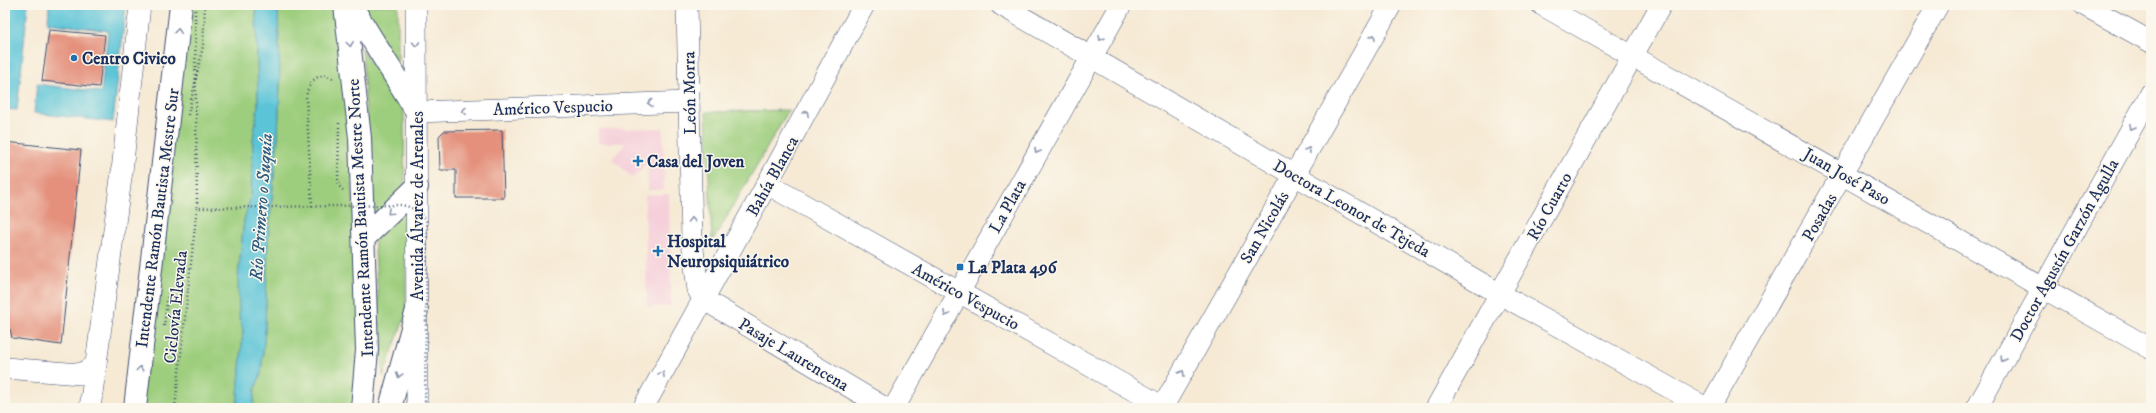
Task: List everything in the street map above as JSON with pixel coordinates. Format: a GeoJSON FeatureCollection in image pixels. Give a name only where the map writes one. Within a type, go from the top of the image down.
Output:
{"type":"FeatureCollection","features":[{"type":"Feature","properties":{"kind":"main road","name":"Intendente Ramón Bautista Mestre Norte"},"geometry":{"type":"LineString","coordinates":[[345,5],[358,116],[364,238],[368,350],[362,408]]}},
{"type":"Feature","properties":{"kind":"main road"},"geometry":{"type":"LineString","coordinates":[[351,5],[417,112]]}},
{"type":"Feature","properties":{"kind":"main road","name":"Intendente Ramón Bautista Mestre Sur"},"geometry":{"type":"LineString","coordinates":[[135,408],[188,7]]}},
{"type":"Feature","properties":{"kind":"main road"},"geometry":{"type":"LineString","coordinates":[[364,238],[417,187]]}},
{"type":"Feature","properties":{"kind":"main road"},"geometry":{"type":"LineString","coordinates":[[390,408],[417,310]]}},
{"type":"Feature","properties":{"kind":"main road"},"geometry":{"type":"LineString","coordinates":[[368,350],[374,408]]}},
{"type":"Feature","properties":{"kind":"street"},"geometry":{"type":"LineString","coordinates":[[90,408],[122,170],[140,5]]}},
{"type":"Feature","properties":{"kind":"street","name":"Avenida Álvarez de Arenales"},"geometry":{"type":"LineString","coordinates":[[416,5],[417,408]]}},
{"type":"Feature","properties":{"kind":"street","name":"León Morra"},"geometry":{"type":"LineString","coordinates":[[687,5],[694,259],[698,290],[703,299]]}},
{"type":"Feature","properties":{"kind":"street","name":"Bahía Blanca"},"geometry":{"type":"LineString","coordinates":[[643,408],[768,184],[864,5]]}},
{"type":"Feature","properties":{"kind":"street","name":"Doctora Leonor de Tejeda"},"geometry":{"type":"LineString","coordinates":[[1000,5],[1091,56],[1500,294],[1707,408]]}},
{"type":"Feature","properties":{"kind":"street","name":"La Plata"},"geometry":{"type":"LineString","coordinates":[[894,408],[958,291],[1091,56],[1122,5]]}},
{"type":"Feature","properties":{"kind":"street","name":"San Nicolás"},"geometry":{"type":"LineString","coordinates":[[1163,408],[1391,5]]}},
{"type":"Feature","properties":{"kind":"street","name":"Juan José Paso"},"geometry":{"type":"LineString","coordinates":[[1542,5],[1844,174],[2151,349]]}},
{"type":"Feature","properties":{"kind":"street","name":"Río Cuarto"},"geometry":{"type":"LineString","coordinates":[[1436,408],[1661,5]]}},
{"type":"Feature","properties":{"kind":"street","name":"Posadas"},"geometry":{"type":"LineString","coordinates":[[1707,408],[1844,174],[1938,5]]}},
{"type":"Feature","properties":{"kind":"street"},"geometry":{"type":"LineString","coordinates":[[2084,5],[2151,42]]}},
{"type":"Feature","properties":{"kind":"street","name":"Doctor Agustín Garzón Agulla"},"geometry":{"type":"LineString","coordinates":[[1976,408],[2151,92]]}},
{"type":"Feature","properties":{"kind":"street","name":"Américo Vespucio"},"geometry":{"type":"LineString","coordinates":[[417,112],[689,102]]}},
{"type":"Feature","properties":{"kind":"street","name":"Américo Vespucio"},"geometry":{"type":"LineString","coordinates":[[768,184],[1163,408]]}},
{"type":"Feature","properties":{"kind":"street","name":"Pasaje Laurencena"},"geometry":{"type":"LineString","coordinates":[[703,299],[885,408]]}},
{"type":"Feature","properties":{"kind":"street"},"geometry":{"type":"LineString","coordinates":[[5,368],[80,374],[96,366]]}},
{"type":"Feature","properties":{"kind":"path","name":"Ciclovía Elevada"},"geometry":{"type":"LineString","coordinates":[[175,408],[197,208],[188,7]]}},
{"type":"Feature","properties":{"kind":"path"},"geometry":{"type":"LineString","coordinates":[[312,206],[306,96],[308,86],[313,79],[325,75],[331,76],[337,83]]}},
{"type":"Feature","properties":{"kind":"path"},"geometry":{"type":"LineString","coordinates":[[338,178],[339,117]]}},
{"type":"Feature","properties":{"kind":"path"},"geometry":{"type":"LineString","coordinates":[[197,208],[402,205],[415,209],[424,215],[427,223],[425,408]]}},
{"type":"Feature","properties":{"kind":"shaded area","name":"Casa del Joven"},"geometry":{"type":"Polygon","coordinates":[[[663,128],[664,190],[648,190],[647,163],[633,178],[612,159],[626,143],[598,143],[598,129],[663,128]]]}},
{"type":"Feature","properties":{"kind":"shaded area","name":"Hospital Neuropsiquiátrico"},"geometry":{"type":"Polygon","coordinates":[[[669,194],[671,306],[647,307],[645,195],[669,194]]]}},
{"type":"Feature","properties":{"kind":"green space"},"geometry":{"type":"Polygon","coordinates":[[[181,5],[256,5],[258,105],[253,140],[251,196],[244,220],[238,278],[239,315],[243,330],[237,408],[135,408],[181,5]]]}},
{"type":"Feature","properties":{"kind":"green space"},"geometry":{"type":"Polygon","coordinates":[[[278,5],[345,5],[362,408],[253,408],[255,389],[261,374],[265,330],[268,239],[278,137],[280,83],[278,5]]]}},
{"type":"Feature","properties":{"kind":"green space"},"geometry":{"type":"Polygon","coordinates":[[[354,5],[398,5],[398,64],[354,5]]]}},
{"type":"Feature","properties":{"kind":"green space"},"geometry":{"type":"Polygon","coordinates":[[[362,49],[404,112],[406,314],[383,376],[362,49]]]}},
{"type":"Feature","properties":{"kind":"green space"},"geometry":{"type":"Polygon","coordinates":[[[789,110],[712,242],[706,112],[789,110]]]}},
{"type":"Feature","properties":{"kind":"water"},"geometry":{"type":"Polygon","coordinates":[[[5,5],[28,5],[17,110],[5,109],[5,5]]]}},
{"type":"Feature","properties":{"kind":"water"},"geometry":{"type":"Polygon","coordinates":[[[49,5],[126,5],[113,122],[34,113],[37,84],[101,92],[108,31],[48,23],[49,5]]]}},
{"type":"Feature","properties":{"kind":"water","name":"Río Primero o Suquía"},"geometry":{"type":"Polygon","coordinates":[[[256,5],[278,5],[280,83],[278,137],[268,239],[265,330],[261,374],[255,389],[253,408],[237,408],[243,330],[239,315],[238,278],[244,220],[251,196],[253,140],[258,105],[256,5]]]}},
{"type":"Feature","properties":{"kind":"building","name":"Centro Civico"},"geometry":{"type":"Polygon","coordinates":[[[49,30],[105,35],[99,87],[42,81],[49,30]]]}},
{"type":"Feature","properties":{"kind":"building"},"geometry":{"type":"Polygon","coordinates":[[[502,130],[504,198],[456,198],[456,170],[440,170],[439,136],[444,131],[502,130]]]}},
{"type":"Feature","properties":{"kind":"building"},"geometry":{"type":"Polygon","coordinates":[[[5,142],[81,150],[61,345],[12,338],[10,329],[5,326],[5,142]]]}},
{"type":"Feature","properties":{"kind":"place","name":"Centro Civico"},"geometry":{"type":"Point","coordinates":[74,58]}},
{"type":"Feature","properties":{"kind":"place","name":"Casa del Joven"},"geometry":{"type":"Point","coordinates":[638,161]}},
{"type":"Feature","properties":{"kind":"place","name":"Hospital Neuropsiquiátrico"},"geometry":{"type":"Point","coordinates":[658,251]}},
{"type":"Feature","properties":{"kind":"place","name":"La Plata 496"},"geometry":{"type":"Point","coordinates":[960,267]}}]}
